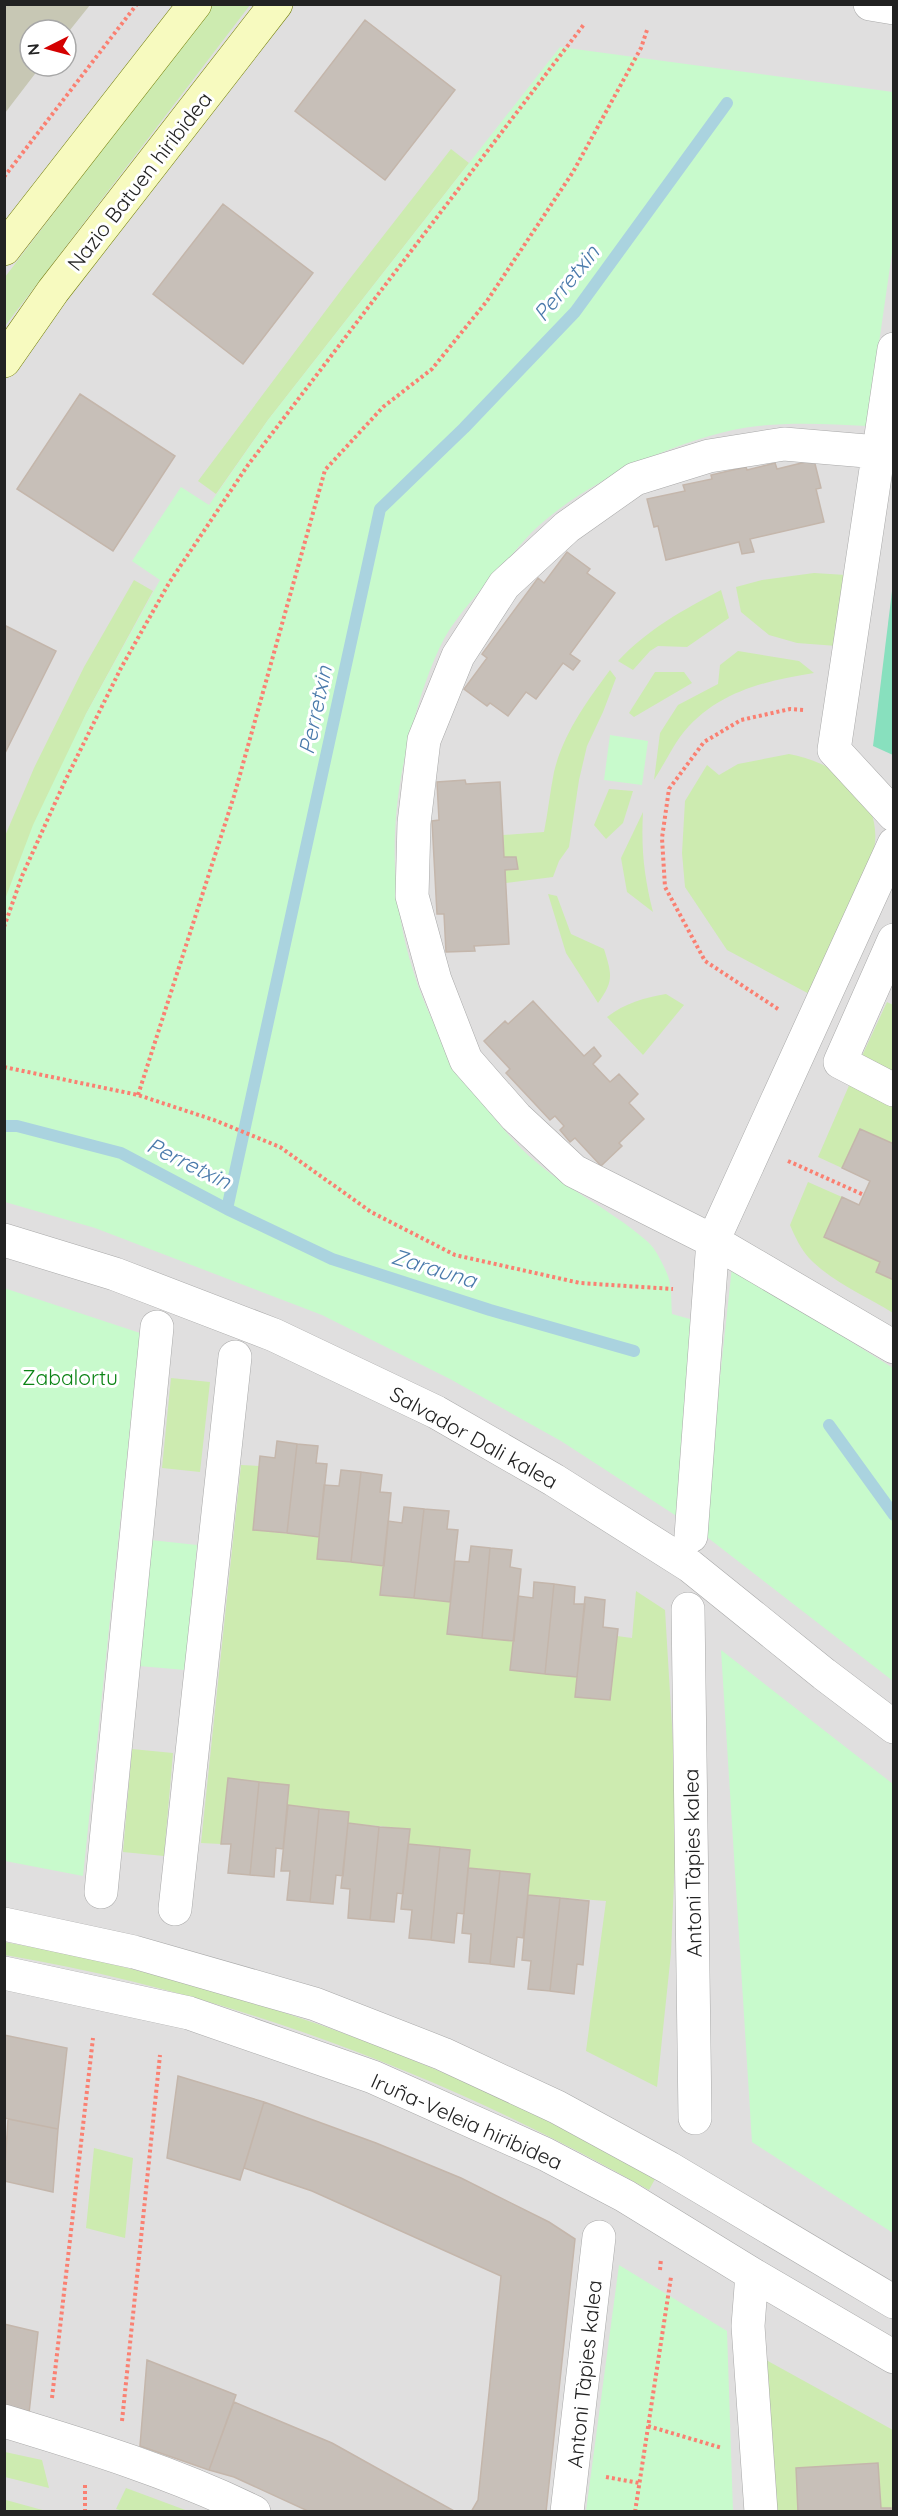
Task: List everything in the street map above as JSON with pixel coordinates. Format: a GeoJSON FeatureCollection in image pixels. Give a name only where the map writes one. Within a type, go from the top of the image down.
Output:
{"type":"FeatureCollection","features":[{"type":"Feature","properties":{"kind":"main road"},"geometry":{"type":"LineString","coordinates":[[4,249],[195,4]]}},
{"type":"Feature","properties":{"kind":"main road","name":"Nazio Batuen hiribidea"},"geometry":{"type":"LineString","coordinates":[[4,361],[53,291],[276,4]]}},
{"type":"Feature","properties":{"kind":"street"},"geometry":{"type":"LineString","coordinates":[[870,4],[894,8]]}},
{"type":"Feature","properties":{"kind":"street"},"geometry":{"type":"LineString","coordinates":[[894,349],[834,750],[894,815]]}},
{"type":"Feature","properties":{"kind":"street"},"geometry":{"type":"LineString","coordinates":[[878,452],[784,444],[709,456],[635,479],[567,527],[504,585],[458,656],[424,740],[414,823],[412,896],[435,980],[466,1060],[516,1117],[574,1171],[713,1241],[894,1347]]}},
{"type":"Feature","properties":{"kind":"street"},"geometry":{"type":"LineString","coordinates":[[691,1536],[713,1241],[894,844]]}},
{"type":"Feature","properties":{"kind":"street"},"geometry":{"type":"LineString","coordinates":[[894,940],[840,1062],[894,1090]]}},
{"type":"Feature","properties":{"kind":"street","name":"Salvador Dali kalea"},"geometry":{"type":"LineString","coordinates":[[4,1240],[115,1274],[274,1335],[436,1412],[554,1480],[690,1566],[894,1727]]}},
{"type":"Feature","properties":{"kind":"street"},"geometry":{"type":"LineString","coordinates":[[101,1892],[157,1327]]}},
{"type":"Feature","properties":{"kind":"street"},"geometry":{"type":"LineString","coordinates":[[175,1909],[235,1357]]}},
{"type":"Feature","properties":{"kind":"street","name":"Antoni Tàpies kalea"},"geometry":{"type":"LineString","coordinates":[[688,1608],[695,2118]]}},
{"type":"Feature","properties":{"kind":"street"},"geometry":{"type":"LineString","coordinates":[[4,1924],[134,1952],[315,2004],[443,2054],[557,2107],[669,2168],[894,2302]]}},
{"type":"Feature","properties":{"kind":"street","name":"Iruña-Veleia hiribidea"},"geometry":{"type":"LineString","coordinates":[[4,1972],[189,2013],[373,2077],[545,2154],[625,2196],[894,2357]]}},
{"type":"Feature","properties":{"kind":"street","name":"Antoni Tàpies kalea"},"geometry":{"type":"LineString","coordinates":[[567,2511],[599,2237]]}},
{"type":"Feature","properties":{"kind":"street"},"geometry":{"type":"LineString","coordinates":[[752,2274],[748,2326],[761,2511]]}},
{"type":"Feature","properties":{"kind":"street"},"geometry":{"type":"LineString","coordinates":[[4,2421],[199,2485],[254,2511]]}},
{"type":"Feature","properties":{"kind":"path"},"geometry":{"type":"LineString","coordinates":[[4,177],[137,4]]}},
{"type":"Feature","properties":{"kind":"path"},"geometry":{"type":"LineString","coordinates":[[4,927],[22,876],[65,781],[121,668],[169,583],[248,465],[585,23]]}},
{"type":"Feature","properties":{"kind":"path"},"geometry":{"type":"LineString","coordinates":[[138,1095],[234,796],[325,470],[383,407],[432,369],[487,301],[573,172],[641,48],[647,30]]}},
{"type":"Feature","properties":{"kind":"path"},"geometry":{"type":"LineString","coordinates":[[809,1029],[705,961],[665,887],[662,838],[669,789],[704,742],[741,720],[790,709],[839,714]]}},
{"type":"Feature","properties":{"kind":"path"},"geometry":{"type":"LineString","coordinates":[[4,1067],[138,1095],[214,1120],[280,1148],[371,1212],[455,1255],[580,1283],[710,1291]]}},
{"type":"Feature","properties":{"kind":"path"},"geometry":{"type":"LineString","coordinates":[[756,1146],[864,1195]]}},
{"type":"Feature","properties":{"kind":"path"},"geometry":{"type":"LineString","coordinates":[[47,2434],[93,2038]]}},
{"type":"Feature","properties":{"kind":"path"},"geometry":{"type":"LineString","coordinates":[[118,2457],[160,2055]]}},
{"type":"Feature","properties":{"kind":"path"},"geometry":{"type":"LineString","coordinates":[[635,2511],[671,2277]]}},
{"type":"Feature","properties":{"kind":"path"},"geometry":{"type":"LineString","coordinates":[[648,2426],[732,2451]]}},
{"type":"Feature","properties":{"kind":"shaded area"},"geometry":{"type":"Polygon","coordinates":[[[5,4],[90,5],[78,20],[78,18],[18,18],[18,78],[32,78],[5,113],[5,4]]]}},
{"type":"Feature","properties":{"kind":"shaded area"},"geometry":{"type":"Polygon","coordinates":[[[5,5],[893,5],[893,2511],[5,2511],[5,5]]]}},
{"type":"Feature","properties":{"kind":"green space"},"geometry":{"type":"Polygon","coordinates":[[[213,5],[250,5],[5,326],[5,277],[213,5]]]}},
{"type":"Feature","properties":{"kind":"green space"},"geometry":{"type":"Polygon","coordinates":[[[560,47],[893,92],[893,246],[867,426],[812,424],[758,426],[699,439],[637,463],[579,495],[553,513],[532,532],[477,594],[445,637],[418,705],[400,785],[395,841],[397,896],[407,948],[423,999],[447,1048],[477,1096],[529,1156],[545,1170],[632,1229],[651,1245],[668,1276],[672,1314],[697,1321],[678,1517],[561,1441],[450,1379],[322,1315],[95,1228],[5,1202],[4,902],[33,825],[86,714],[160,580],[132,561],[181,487],[209,505],[268,420],[560,47]]]}},
{"type":"Feature","properties":{"kind":"green space"},"geometry":{"type":"Polygon","coordinates":[[[451,149],[469,163],[268,420],[216,494],[198,481],[348,281],[451,149]]]}},
{"type":"Feature","properties":{"kind":"green space"},"geometry":{"type":"Polygon","coordinates":[[[814,573],[846,575],[837,646],[797,643],[769,635],[741,612],[736,587],[762,580],[814,573]]]}},
{"type":"Feature","properties":{"kind":"green space"},"geometry":{"type":"Polygon","coordinates":[[[134,580],[153,591],[86,714],[5,902],[5,836],[34,768],[84,667],[134,580]]]}},
{"type":"Feature","properties":{"kind":"green space"},"geometry":{"type":"Polygon","coordinates":[[[893,583],[893,755],[873,746],[893,583]]]}},
{"type":"Feature","properties":{"kind":"green space"},"geometry":{"type":"Polygon","coordinates":[[[721,590],[729,618],[687,647],[658,646],[650,651],[633,670],[618,661],[654,630],[721,590]]]}},
{"type":"Feature","properties":{"kind":"green space"},"geometry":{"type":"Polygon","coordinates":[[[738,651],[799,661],[814,673],[758,685],[723,700],[708,710],[680,737],[654,780],[660,733],[678,705],[718,684],[720,665],[738,651]]]}},
{"type":"Feature","properties":{"kind":"green space"},"geometry":{"type":"Polygon","coordinates":[[[610,670],[616,678],[587,746],[579,780],[569,847],[559,861],[553,877],[506,883],[505,870],[518,868],[516,857],[504,857],[503,835],[544,832],[554,772],[563,744],[585,706],[610,670]]]}},
{"type":"Feature","properties":{"kind":"green space"},"geometry":{"type":"Polygon","coordinates":[[[655,672],[684,672],[692,683],[634,717],[629,713],[655,672]]]}},
{"type":"Feature","properties":{"kind":"green space"},"geometry":{"type":"Polygon","coordinates":[[[610,735],[648,741],[642,785],[604,780],[610,735]]]}},
{"type":"Feature","properties":{"kind":"green space"},"geometry":{"type":"Polygon","coordinates":[[[789,754],[822,764],[837,772],[862,795],[875,825],[875,843],[872,854],[813,996],[727,950],[685,887],[682,853],[685,801],[707,765],[719,775],[738,764],[789,754]]]}},
{"type":"Feature","properties":{"kind":"green space"},"geometry":{"type":"Polygon","coordinates":[[[609,789],[633,791],[623,823],[606,839],[594,825],[609,789]]]}},
{"type":"Feature","properties":{"kind":"green space"},"geometry":{"type":"Polygon","coordinates":[[[643,812],[644,862],[653,912],[627,892],[621,858],[643,812]]]}},
{"type":"Feature","properties":{"kind":"green space"},"geometry":{"type":"Polygon","coordinates":[[[548,894],[557,896],[571,934],[604,949],[610,978],[607,989],[598,1003],[566,953],[548,894]]]}},
{"type":"Feature","properties":{"kind":"green space"},"geometry":{"type":"Polygon","coordinates":[[[666,994],[684,1005],[643,1055],[607,1017],[635,1002],[666,994]]]}},
{"type":"Feature","properties":{"kind":"green space"},"geometry":{"type":"Polygon","coordinates":[[[887,1002],[893,1005],[893,1076],[861,1058],[887,1002]]]}},
{"type":"Feature","properties":{"kind":"green space"},"geometry":{"type":"Polygon","coordinates":[[[851,1081],[893,1104],[893,1144],[860,1129],[842,1168],[818,1157],[851,1081]]]}},
{"type":"Feature","properties":{"kind":"green space"},"geometry":{"type":"Polygon","coordinates":[[[808,1182],[842,1197],[824,1237],[880,1262],[876,1272],[893,1280],[893,1313],[828,1274],[803,1251],[790,1225],[808,1182]]]}},
{"type":"Feature","properties":{"kind":"green space"},"geometry":{"type":"Polygon","coordinates":[[[732,1267],[893,1368],[893,1681],[703,1534],[732,1267]]]}},
{"type":"Feature","properties":{"kind":"green space","name":"Zabalortu"},"geometry":{"type":"Polygon","coordinates":[[[4,1288],[140,1333],[83,1876],[5,1861],[4,1288]]]}},
{"type":"Feature","properties":{"kind":"green space"},"geometry":{"type":"Polygon","coordinates":[[[171,1378],[210,1382],[200,1472],[162,1468],[171,1378]]]}},
{"type":"Feature","properties":{"kind":"green space"},"geometry":{"type":"Polygon","coordinates":[[[241,1465],[260,1466],[253,1530],[319,1537],[317,1559],[384,1566],[381,1595],[450,1602],[447,1634],[514,1641],[511,1670],[577,1677],[576,1697],[610,1700],[617,1636],[632,1638],[636,1591],[665,1610],[677,1809],[671,1953],[657,2087],[586,2051],[606,1901],[528,1895],[530,1874],[468,1868],[470,1850],[408,1844],[409,1829],[348,1823],[348,1812],[288,1805],[289,1785],[228,1779],[221,1844],[201,1843],[241,1465]]]}},
{"type":"Feature","properties":{"kind":"green space"},"geometry":{"type":"Polygon","coordinates":[[[151,1540],[197,1545],[185,1670],[139,1666],[151,1540]]]}},
{"type":"Feature","properties":{"kind":"green space"},"geometry":{"type":"Polygon","coordinates":[[[721,1650],[893,1784],[893,2233],[752,2142],[721,1650]]]}},
{"type":"Feature","properties":{"kind":"green space"},"geometry":{"type":"Polygon","coordinates":[[[132,1749],[173,1753],[164,1856],[123,1852],[132,1749]]]}},
{"type":"Feature","properties":{"kind":"green space"},"geometry":{"type":"Polygon","coordinates":[[[4,1942],[89,1959],[173,1980],[257,2004],[340,2032],[502,2099],[579,2137],[655,2179],[649,2190],[496,2111],[337,2044],[256,2016],[173,1992],[89,1971],[5,1955],[4,1942]]]}},
{"type":"Feature","properties":{"kind":"green space"},"geometry":{"type":"Polygon","coordinates":[[[94,2148],[133,2158],[125,2238],[86,2228],[94,2148]]]}},
{"type":"Feature","properties":{"kind":"green space"},"geometry":{"type":"Polygon","coordinates":[[[619,2265],[727,2331],[733,2511],[586,2511],[619,2265]]]}},
{"type":"Feature","properties":{"kind":"green space"},"geometry":{"type":"Polygon","coordinates":[[[759,2356],[893,2430],[893,2511],[890,2508],[881,2508],[878,2463],[796,2468],[798,2511],[770,2511],[759,2356]]]}},
{"type":"Feature","properties":{"kind":"green space"},"geometry":{"type":"Polygon","coordinates":[[[5,2452],[42,2460],[49,2488],[5,2477],[5,2452]]]}},
{"type":"Feature","properties":{"kind":"green space"},"geometry":{"type":"Polygon","coordinates":[[[126,2488],[188,2511],[123,2511],[116,2509],[126,2488]]]}},
{"type":"Feature","properties":{"kind":"green space"},"geometry":{"type":"Polygon","coordinates":[[[4,2500],[6,2500],[46,2511],[5,2511],[4,2500]]]}},
{"type":"Feature","properties":{"kind":"building"},"geometry":{"type":"Polygon","coordinates":[[[365,20],[455,90],[385,180],[295,111],[365,20]]]}},
{"type":"Feature","properties":{"kind":"building"},"geometry":{"type":"Polygon","coordinates":[[[223,204],[313,273],[243,364],[153,294],[223,204]]]}},
{"type":"Feature","properties":{"kind":"building"},"geometry":{"type":"Polygon","coordinates":[[[80,394],[175,456],[113,551],[17,489],[80,394]]]}},
{"type":"Feature","properties":{"kind":"building"},"geometry":{"type":"Polygon","coordinates":[[[814,460],[821,488],[816,489],[824,522],[750,539],[754,552],[742,554],[739,542],[666,560],[658,526],[654,527],[647,499],[685,491],[683,485],[712,479],[711,475],[775,463],[777,469],[814,460]]]}},
{"type":"Feature","properties":{"kind":"building"},"geometry":{"type":"Polygon","coordinates":[[[567,552],[590,569],[587,573],[615,593],[570,654],[580,661],[573,670],[563,663],[536,699],[526,692],[508,716],[490,703],[487,706],[464,689],[487,658],[482,654],[538,578],[544,583],[567,552]]]}},
{"type":"Feature","properties":{"kind":"building"},"geometry":{"type":"Polygon","coordinates":[[[4,625],[56,651],[5,753],[4,753],[4,625]]]}},
{"type":"Feature","properties":{"kind":"building"},"geometry":{"type":"Polygon","coordinates":[[[465,780],[466,784],[500,782],[504,857],[516,857],[518,869],[505,870],[509,944],[474,946],[475,951],[446,952],[444,914],[437,914],[432,821],[439,820],[437,782],[465,780]]]}},
{"type":"Feature","properties":{"kind":"building"},"geometry":{"type":"Polygon","coordinates":[[[533,1001],[584,1056],[594,1047],[601,1056],[593,1064],[610,1082],[619,1074],[638,1094],[629,1103],[644,1119],[619,1143],[622,1146],[601,1166],[575,1138],[570,1142],[560,1130],[564,1126],[555,1116],[550,1120],[506,1073],[510,1069],[484,1041],[505,1021],[508,1024],[533,1001]]]}},
{"type":"Feature","properties":{"kind":"building"},"geometry":{"type":"Polygon","coordinates":[[[860,1129],[894,1144],[894,1280],[876,1272],[880,1262],[824,1237],[842,1197],[859,1205],[870,1181],[842,1168],[860,1129]]]}},
{"type":"Feature","properties":{"kind":"building"},"geometry":{"type":"Polygon","coordinates":[[[277,1441],[297,1444],[287,1533],[253,1530],[260,1456],[275,1458],[277,1441]]]}},
{"type":"Feature","properties":{"kind":"building"},"geometry":{"type":"Polygon","coordinates":[[[297,1444],[318,1446],[316,1463],[327,1464],[319,1537],[287,1533],[297,1444]]]}},
{"type":"Feature","properties":{"kind":"building"},"geometry":{"type":"Polygon","coordinates":[[[341,1470],[361,1472],[351,1562],[317,1559],[324,1485],[339,1486],[341,1470]]]}},
{"type":"Feature","properties":{"kind":"building"},"geometry":{"type":"Polygon","coordinates":[[[361,1472],[382,1475],[380,1492],[391,1493],[384,1566],[351,1562],[361,1472]]]}},
{"type":"Feature","properties":{"kind":"building"},"geometry":{"type":"Polygon","coordinates":[[[404,1507],[424,1509],[414,1598],[380,1595],[388,1521],[402,1523],[404,1507]]]}},
{"type":"Feature","properties":{"kind":"building"},"geometry":{"type":"Polygon","coordinates":[[[424,1509],[449,1511],[447,1529],[458,1530],[450,1602],[414,1598],[424,1509]]]}},
{"type":"Feature","properties":{"kind":"building"},"geometry":{"type":"Polygon","coordinates":[[[471,1546],[490,1548],[482,1638],[447,1634],[455,1561],[469,1562],[471,1546]]]}},
{"type":"Feature","properties":{"kind":"building"},"geometry":{"type":"Polygon","coordinates":[[[490,1548],[512,1550],[510,1567],[521,1569],[514,1641],[482,1638],[490,1548]]]}},
{"type":"Feature","properties":{"kind":"building"},"geometry":{"type":"Polygon","coordinates":[[[534,1582],[554,1584],[545,1674],[510,1670],[518,1596],[533,1598],[534,1582]]]}},
{"type":"Feature","properties":{"kind":"building"},"geometry":{"type":"Polygon","coordinates":[[[554,1584],[575,1587],[574,1604],[585,1604],[577,1677],[545,1674],[554,1584]]]}},
{"type":"Feature","properties":{"kind":"building"},"geometry":{"type":"Polygon","coordinates":[[[585,1597],[605,1600],[603,1627],[618,1629],[610,1700],[575,1697],[585,1597]]]}},
{"type":"Feature","properties":{"kind":"building"},"geometry":{"type":"Polygon","coordinates":[[[228,1778],[259,1782],[250,1875],[228,1873],[231,1844],[221,1844],[228,1778]]]}},
{"type":"Feature","properties":{"kind":"building"},"geometry":{"type":"Polygon","coordinates":[[[259,1782],[289,1785],[283,1849],[276,1848],[274,1877],[250,1875],[259,1782]]]}},
{"type":"Feature","properties":{"kind":"building"},"geometry":{"type":"Polygon","coordinates":[[[288,1805],[319,1809],[310,1902],[287,1900],[290,1871],[281,1871],[288,1805]]]}},
{"type":"Feature","properties":{"kind":"building"},"geometry":{"type":"Polygon","coordinates":[[[319,1809],[349,1812],[343,1876],[336,1875],[333,1904],[310,1902],[319,1809]]]}},
{"type":"Feature","properties":{"kind":"building"},"geometry":{"type":"Polygon","coordinates":[[[348,1823],[379,1827],[370,1920],[348,1918],[350,1889],[341,1888],[348,1823]]]}},
{"type":"Feature","properties":{"kind":"building"},"geometry":{"type":"Polygon","coordinates":[[[379,1827],[410,1829],[403,1894],[397,1893],[394,1922],[370,1920],[379,1827]]]}},
{"type":"Feature","properties":{"kind":"building"},"geometry":{"type":"Polygon","coordinates":[[[408,1844],[440,1847],[431,1940],[409,1938],[412,1910],[401,1909],[408,1844]]]}},
{"type":"Feature","properties":{"kind":"building"},"geometry":{"type":"Polygon","coordinates":[[[440,1847],[470,1850],[464,1914],[457,1913],[454,1943],[431,1940],[440,1847]]]}},
{"type":"Feature","properties":{"kind":"building"},"geometry":{"type":"Polygon","coordinates":[[[468,1868],[500,1871],[490,1964],[469,1962],[471,1934],[462,1933],[468,1868]]]}},
{"type":"Feature","properties":{"kind":"building"},"geometry":{"type":"Polygon","coordinates":[[[500,1871],[530,1874],[523,1938],[517,1937],[514,1967],[490,1964],[500,1871]]]}},
{"type":"Feature","properties":{"kind":"building"},"geometry":{"type":"Polygon","coordinates":[[[528,1895],[560,1898],[550,1991],[528,1989],[531,1961],[522,1960],[528,1895]]]}},
{"type":"Feature","properties":{"kind":"building"},"geometry":{"type":"Polygon","coordinates":[[[560,1898],[589,1901],[583,1965],[577,1964],[574,1994],[550,1991],[560,1898]]]}},
{"type":"Feature","properties":{"kind":"building"},"geometry":{"type":"Polygon","coordinates":[[[4,2035],[67,2048],[58,2129],[4,2118],[4,2035]]]}},
{"type":"Feature","properties":{"kind":"building"},"geometry":{"type":"Polygon","coordinates":[[[178,2076],[264,2102],[240,2180],[167,2158],[178,2076]]]}},
{"type":"Feature","properties":{"kind":"building"},"geometry":{"type":"Polygon","coordinates":[[[264,2102],[376,2143],[461,2178],[549,2222],[575,2239],[546,2512],[471,2512],[478,2500],[501,2276],[312,2191],[244,2168],[264,2102]]]}},
{"type":"Feature","properties":{"kind":"building"},"geometry":{"type":"Polygon","coordinates":[[[8,2119],[58,2129],[53,2192],[4,2181],[8,2119]]]}},
{"type":"Feature","properties":{"kind":"building"},"geometry":{"type":"Polygon","coordinates":[[[4,2324],[38,2332],[29,2413],[4,2407],[4,2324]]]}},
{"type":"Feature","properties":{"kind":"building"},"geometry":{"type":"Polygon","coordinates":[[[147,2360],[236,2395],[209,2470],[140,2446],[147,2360]]]}},
{"type":"Feature","properties":{"kind":"building"},"geometry":{"type":"Polygon","coordinates":[[[234,2402],[332,2443],[456,2512],[310,2512],[234,2477],[209,2470],[234,2402]]]}},
{"type":"Feature","properties":{"kind":"building"},"geometry":{"type":"Polygon","coordinates":[[[878,2463],[881,2508],[891,2508],[891,2512],[798,2512],[796,2468],[878,2463]]]}},
{"type":"Feature","properties":{"kind":"waterway","name":"Perretxin"},"geometry":{"type":"LineString","coordinates":[[4,1126],[17,1126],[121,1153],[227,1209],[380,509],[464,428],[575,312],[727,103]]}},
{"type":"Feature","properties":{"kind":"waterway","name":"Zarauna"},"geometry":{"type":"LineString","coordinates":[[227,1209],[332,1259],[490,1310],[634,1351]]}},
{"type":"Feature","properties":{"kind":"waterway","name":"Zarauna"},"geometry":{"type":"LineString","coordinates":[[829,1425],[894,1515]]}}]}
